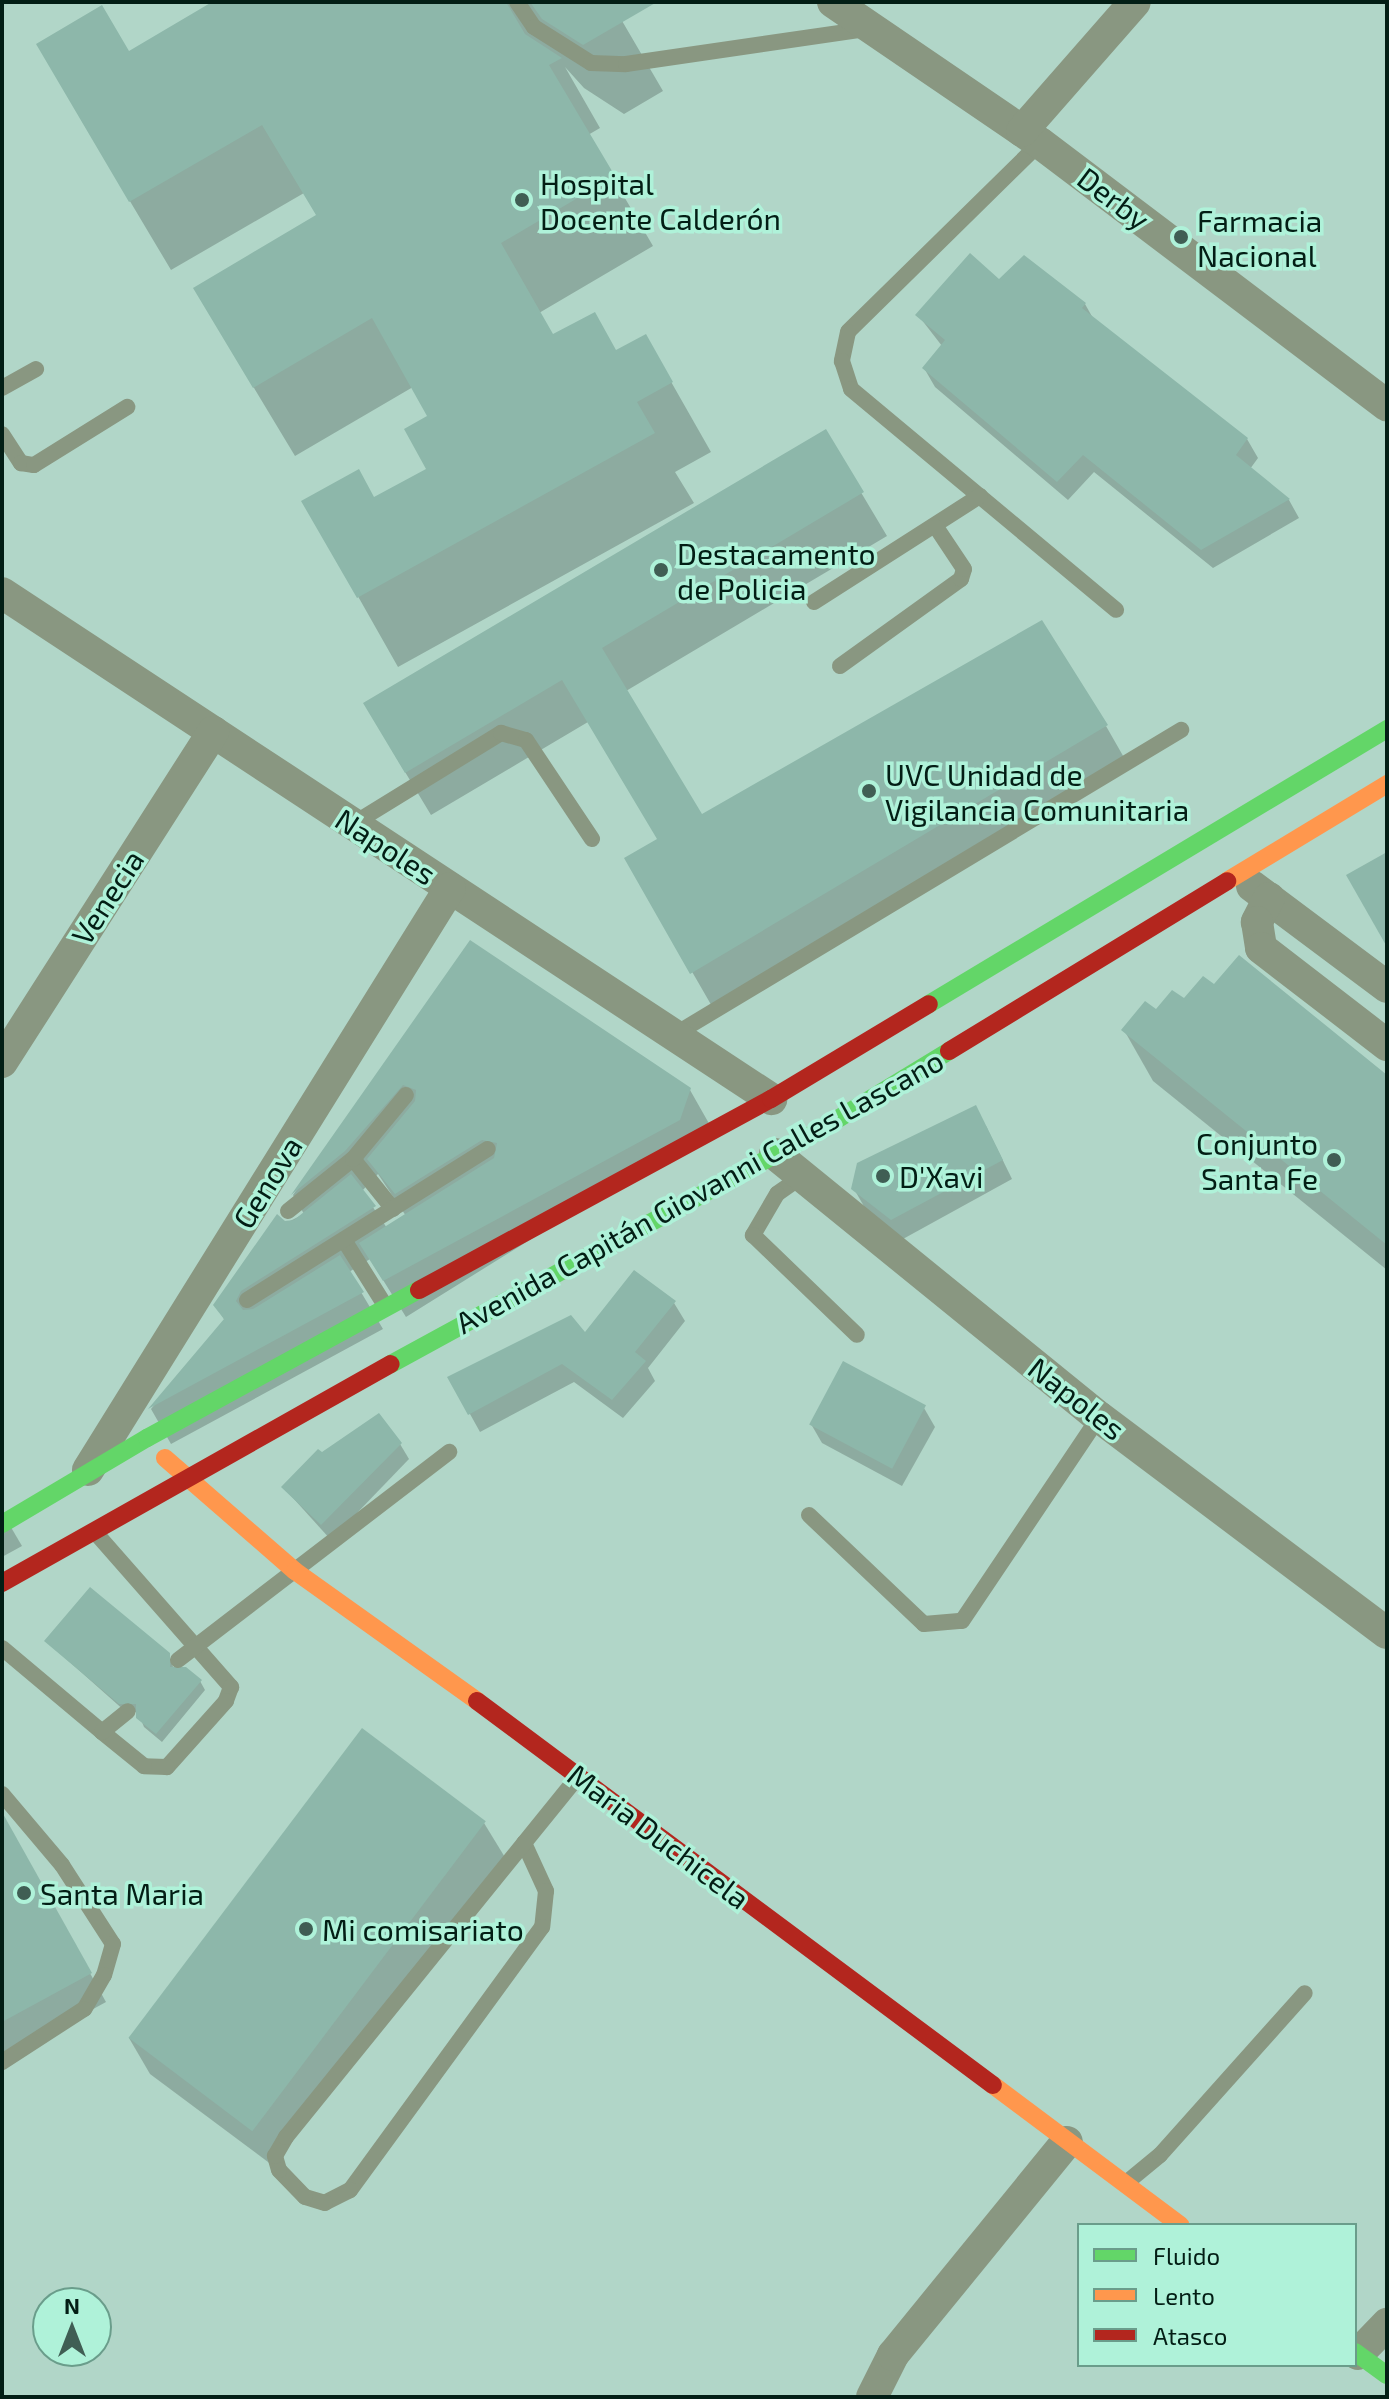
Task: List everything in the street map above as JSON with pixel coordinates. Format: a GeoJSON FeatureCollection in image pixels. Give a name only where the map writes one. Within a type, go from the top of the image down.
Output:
{"type":"FeatureCollection","features":[{"type":"Feature","properties":{"kind":"main road","name":"Avenida Capitán Giovanni Calles Lascano"},"geometry":{"type":"LineString","coordinates":[[2,1524],[147,1438],[771,1099],[1387,729]]}},
{"type":"Feature","properties":{"kind":"main road","name":"Avenida Capitán Giovanni Calles Lascano"},"geometry":{"type":"LineString","coordinates":[[2,1583],[182,1478],[775,1154],[1387,784]]}},
{"type":"Feature","properties":{"kind":"main road","name":"Maria Duchicela"},"geometry":{"type":"LineString","coordinates":[[147,1438],[182,1478],[295,1571],[579,1775],[1177,2223]]}},
{"type":"Feature","properties":{"kind":"main road"},"geometry":{"type":"LineString","coordinates":[[1357,2354],[1387,2375]]}},
{"type":"Feature","properties":{"kind":"street","name":"Derby"},"geometry":{"type":"LineString","coordinates":[[833,2],[1031,137],[1387,405]]}},
{"type":"Feature","properties":{"kind":"street"},"geometry":{"type":"LineString","coordinates":[[1031,137],[1135,2]]}},
{"type":"Feature","properties":{"kind":"street","name":"Napoles"},"geometry":{"type":"LineString","coordinates":[[2,593],[771,1099]]}},
{"type":"Feature","properties":{"kind":"street","name":"Venecia"},"geometry":{"type":"LineString","coordinates":[[2,1062],[213,732]]}},
{"type":"Feature","properties":{"kind":"street"},"geometry":{"type":"LineString","coordinates":[[1236,873],[1387,987]]}},
{"type":"Feature","properties":{"kind":"street","name":"Genova"},"geometry":{"type":"LineString","coordinates":[[84,1475],[450,888]]}},
{"type":"Feature","properties":{"kind":"street"},"geometry":{"type":"LineString","coordinates":[[1269,898],[1257,922],[1261,948],[1387,1045]]}},
{"type":"Feature","properties":{"kind":"street","name":"Napoles"},"geometry":{"type":"LineString","coordinates":[[775,1154],[1099,1417],[1387,1633]]}},
{"type":"Feature","properties":{"kind":"street"},"geometry":{"type":"LineString","coordinates":[[872,2397],[893,2355],[1067,2142]]}},
{"type":"Feature","properties":{"kind":"street"},"geometry":{"type":"LineString","coordinates":[[1357,2352],[1387,2324]]}},
{"type":"Feature","properties":{"kind":"lane"},"geometry":{"type":"LineString","coordinates":[[517,2],[534,27],[591,63],[626,64],[870,28]]}},
{"type":"Feature","properties":{"kind":"lane"},"geometry":{"type":"LineString","coordinates":[[1031,137],[848,332],[842,361],[851,389],[1116,610]]}},
{"type":"Feature","properties":{"kind":"lane"},"geometry":{"type":"LineString","coordinates":[[2,388],[36,369]]}},
{"type":"Feature","properties":{"kind":"lane"},"geometry":{"type":"LineString","coordinates":[[2,434],[21,463],[34,465],[127,407]]}},
{"type":"Feature","properties":{"kind":"lane"},"geometry":{"type":"LineString","coordinates":[[814,602],[936,527],[980,496]]}},
{"type":"Feature","properties":{"kind":"lane"},"geometry":{"type":"LineString","coordinates":[[840,666],[961,579],[964,569],[936,527]]}},
{"type":"Feature","properties":{"kind":"lane"},"geometry":{"type":"LineString","coordinates":[[674,1035],[1181,730]]}},
{"type":"Feature","properties":{"kind":"lane"},"geometry":{"type":"LineString","coordinates":[[353,824],[501,733],[526,740],[592,839]]}},
{"type":"Feature","properties":{"kind":"lane"},"geometry":{"type":"LineString","coordinates":[[288,1211],[353,1159],[406,1095]]}},
{"type":"Feature","properties":{"kind":"lane"},"geometry":{"type":"LineString","coordinates":[[247,1300],[488,1149]]}},
{"type":"Feature","properties":{"kind":"lane"},"geometry":{"type":"LineString","coordinates":[[353,1159],[393,1209]]}},
{"type":"Feature","properties":{"kind":"lane"},"geometry":{"type":"LineString","coordinates":[[801,1177],[777,1194],[753,1235],[857,1335]]}},
{"type":"Feature","properties":{"kind":"lane"},"geometry":{"type":"LineString","coordinates":[[344,1240],[387,1308]]}},
{"type":"Feature","properties":{"kind":"lane"},"geometry":{"type":"LineString","coordinates":[[809,1515],[924,1624],[962,1621],[1099,1417]]}},
{"type":"Feature","properties":{"kind":"lane"},"geometry":{"type":"LineString","coordinates":[[178,1660],[449,1452]]}},
{"type":"Feature","properties":{"kind":"lane"},"geometry":{"type":"LineString","coordinates":[[2,1648],[144,1766],[167,1767],[226,1701],[231,1687],[93,1530]]}},
{"type":"Feature","properties":{"kind":"lane"},"geometry":{"type":"LineString","coordinates":[[102,1732],[128,1711]]}},
{"type":"Feature","properties":{"kind":"lane"},"geometry":{"type":"LineString","coordinates":[[524,1843],[546,1891],[542,1927],[350,2190],[325,2203],[305,2197],[279,2170],[275,2156],[286,2137],[579,1775]]}},
{"type":"Feature","properties":{"kind":"lane"},"geometry":{"type":"LineString","coordinates":[[2,1794],[62,1865],[113,1944],[104,1975],[84,2009],[2,2062]]}},
{"type":"Feature","properties":{"kind":"lane"},"geometry":{"type":"LineString","coordinates":[[1125,2184],[1160,2155],[1305,1993]]}},
{"type":"Feature","properties":{"kind":"building","name":"Hospital Docente Calderón"},"geometry":{"type":"Polygon","coordinates":[[[212,2],[506,2],[525,34],[562,58],[549,65],[615,176],[501,243],[553,334],[595,312],[616,350],[646,334],[673,382],[637,402],[655,433],[357,598],[301,501],[359,469],[374,497],[426,469],[404,429],[427,416],[372,318],[253,388],[193,288],[316,215],[262,125],[129,202],[36,44],[102,5],[129,51],[212,2]]]}},
{"type":"Feature","properties":{"kind":"building"},"geometry":{"type":"Polygon","coordinates":[[[530,2],[657,2],[583,45],[542,19],[530,2]]]}},
{"type":"Feature","properties":{"kind":"building"},"geometry":{"type":"Polygon","coordinates":[[[970,253],[999,279],[1024,255],[1086,303],[1082,308],[1248,438],[1236,455],[1290,499],[1201,550],[1083,455],[1057,482],[922,368],[945,340],[915,315],[970,253]]]}},
{"type":"Feature","properties":{"kind":"building"},"geometry":{"type":"Polygon","coordinates":[[[826,429],[864,492],[602,648],[702,814],[1042,620],[1108,725],[690,974],[624,858],[657,839],[562,680],[405,773],[363,703],[826,429]]]}},
{"type":"Feature","properties":{"kind":"building"},"geometry":{"type":"Polygon","coordinates":[[[1387,852],[1387,947],[1346,875],[1387,852]]]}},
{"type":"Feature","properties":{"kind":"building"},"geometry":{"type":"Polygon","coordinates":[[[470,940],[691,1088],[680,1120],[383,1281],[359,1243],[494,1158],[497,1143],[482,1140],[395,1194],[367,1159],[415,1101],[416,1090],[403,1085],[345,1151],[291,1195],[470,940]]]}},
{"type":"Feature","properties":{"kind":"building","name":"Conjunto Santa Fe"},"geometry":{"type":"Polygon","coordinates":[[[1239,955],[1387,1075],[1387,1245],[1121,1030],[1145,1001],[1156,1009],[1172,990],[1184,998],[1203,976],[1214,984],[1239,955]]]}},
{"type":"Feature","properties":{"kind":"building"},"geometry":{"type":"Polygon","coordinates":[[[976,1105],[1003,1160],[891,1220],[851,1189],[857,1163],[976,1105]]]}},
{"type":"Feature","properties":{"kind":"building"},"geometry":{"type":"Polygon","coordinates":[[[351,1174],[376,1206],[241,1291],[236,1301],[243,1310],[253,1309],[340,1255],[364,1292],[148,1409],[224,1319],[213,1305],[277,1214],[285,1221],[294,1220],[351,1174]]]}},
{"type":"Feature","properties":{"kind":"building"},"geometry":{"type":"Polygon","coordinates":[[[634,1270],[676,1301],[635,1352],[646,1361],[612,1400],[562,1364],[468,1415],[447,1377],[571,1315],[585,1332],[634,1270]]]}},
{"type":"Feature","properties":{"kind":"building"},"geometry":{"type":"Polygon","coordinates":[[[843,1361],[926,1405],[892,1469],[809,1425],[843,1361]]]}},
{"type":"Feature","properties":{"kind":"building"},"geometry":{"type":"Polygon","coordinates":[[[379,1413],[402,1443],[321,1525],[281,1487],[318,1449],[322,1452],[379,1413]]]}},
{"type":"Feature","properties":{"kind":"building"},"geometry":{"type":"Polygon","coordinates":[[[90,1587],[170,1653],[170,1667],[186,1667],[202,1680],[156,1734],[136,1718],[136,1704],[119,1704],[44,1641],[90,1587]]]}},
{"type":"Feature","properties":{"kind":"building","name":"Mi comisariato"},"geometry":{"type":"Polygon","coordinates":[[[362,1728],[486,1821],[252,2131],[128,2038],[362,1728]]]}},
{"type":"Feature","properties":{"kind":"building","name":"Santa Maria"},"geometry":{"type":"Polygon","coordinates":[[[2,1812],[92,1973],[2,2022],[2,1812]]]}},
{"type":"Feature","properties":{"kind":"traffic: fast"},"geometry":{"type":"LineString","coordinates":[[929,1004],[1387,729]]}},
{"type":"Feature","properties":{"kind":"traffic: fast"},"geometry":{"type":"LineString","coordinates":[[391,1364],[823,1128],[949,1051]]}},
{"type":"Feature","properties":{"kind":"traffic: fast"},"geometry":{"type":"LineString","coordinates":[[2,1524],[147,1438],[419,1290]]}},
{"type":"Feature","properties":{"kind":"traffic: fast"},"geometry":{"type":"LineString","coordinates":[[1357,2353],[1387,2375]]}},
{"type":"Feature","properties":{"kind":"traffic: slow"},"geometry":{"type":"LineString","coordinates":[[1227,881],[1387,784]]}},
{"type":"Feature","properties":{"kind":"traffic: slow"},"geometry":{"type":"LineString","coordinates":[[165,1458],[295,1571],[477,1701]]}},
{"type":"Feature","properties":{"kind":"traffic: slow"},"geometry":{"type":"LineString","coordinates":[[993,2085],[1177,2223]]}},
{"type":"Feature","properties":{"kind":"traffic: jam"},"geometry":{"type":"LineString","coordinates":[[949,1051],[1227,881]]}},
{"type":"Feature","properties":{"kind":"traffic: jam"},"geometry":{"type":"LineString","coordinates":[[419,1290],[771,1099],[929,1004]]}},
{"type":"Feature","properties":{"kind":"traffic: jam"},"geometry":{"type":"LineString","coordinates":[[2,1583],[391,1364]]}},
{"type":"Feature","properties":{"kind":"traffic: jam"},"geometry":{"type":"LineString","coordinates":[[477,1701],[993,2085]]}},
{"type":"Feature","properties":{"kind":"place","name":"Hospital Docente Calderón"},"geometry":{"type":"Point","coordinates":[522,200]}},
{"type":"Feature","properties":{"kind":"place","name":"Farmacia Nacional"},"geometry":{"type":"Point","coordinates":[1181,237]}},
{"type":"Feature","properties":{"kind":"place","name":"Destacamento de Policia"},"geometry":{"type":"Point","coordinates":[661,570]}},
{"type":"Feature","properties":{"kind":"place","name":"UVC Unidad de Vigilancia Comunitaria"},"geometry":{"type":"Point","coordinates":[869,791]}},
{"type":"Feature","properties":{"kind":"place","name":"Conjunto Santa Fe"},"geometry":{"type":"Point","coordinates":[1334,1160]}},
{"type":"Feature","properties":{"kind":"place","name":"D'Xavi"},"geometry":{"type":"Point","coordinates":[883,1176]}},
{"type":"Feature","properties":{"kind":"place","name":"Santa Maria"},"geometry":{"type":"Point","coordinates":[24,1893]}},
{"type":"Feature","properties":{"kind":"place","name":"Mi comisariato"},"geometry":{"type":"Point","coordinates":[306,1929]}}]}
